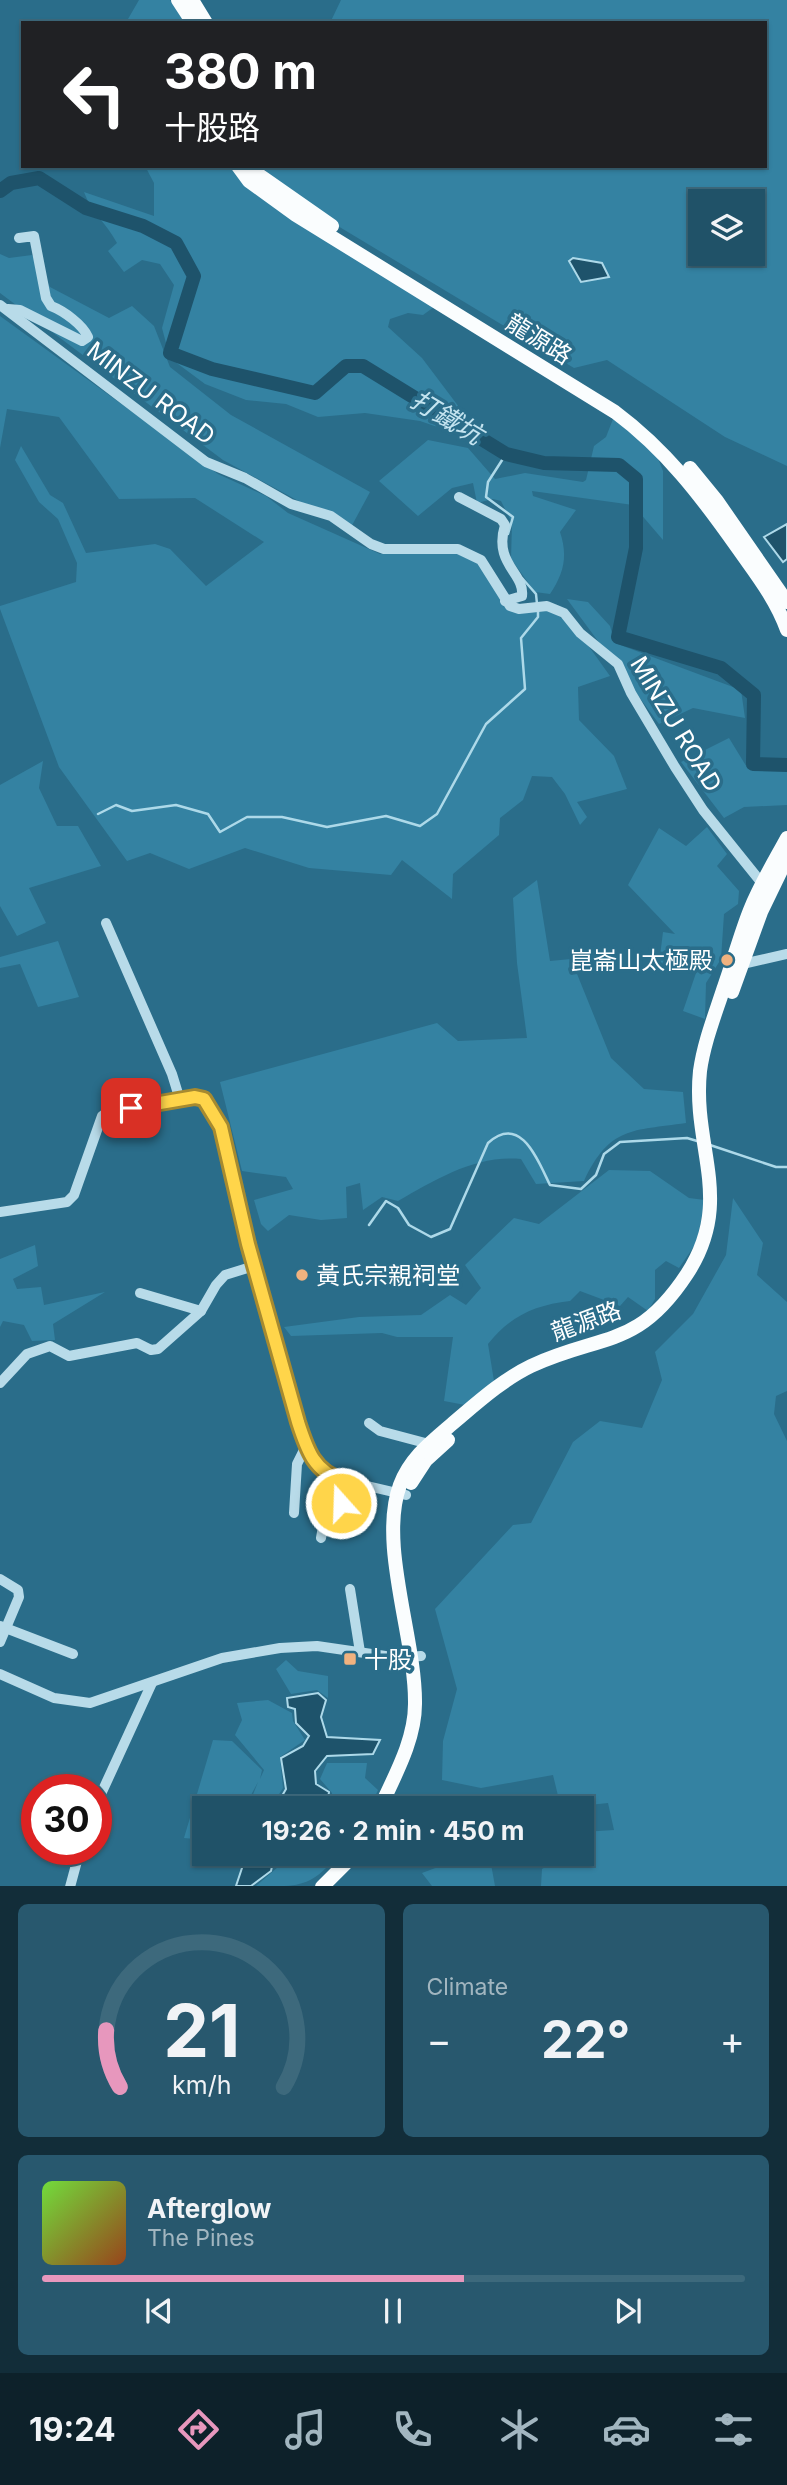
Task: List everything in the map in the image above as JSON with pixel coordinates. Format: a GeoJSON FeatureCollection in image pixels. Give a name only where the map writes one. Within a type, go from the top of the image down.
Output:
{"type":"FeatureCollection","features":[{"type":"Feature","properties":{"kind":"main road"},"geometry":{"type":"LineString","coordinates":[[178,0],[192,21]]}},
{"type":"Feature","properties":{"kind":"main road"},"geometry":{"type":"LineString","coordinates":[[192,0],[205,21]]}},
{"type":"Feature","properties":{"kind":"main road","name":"龍源路"},"geometry":{"type":"LineString","coordinates":[[239,168],[249,181],[296,215],[615,412],[645,435],[684,475],[781,598]]}},
{"type":"Feature","properties":{"kind":"main road","name":"龍源路"},"geometry":{"type":"LineString","coordinates":[[252,168],[258,176],[301,207],[622,407],[657,432],[717,501],[781,598]]}},
{"type":"Feature","properties":{"kind":"main road"},"geometry":{"type":"LineString","coordinates":[[781,598],[787,630]]}},
{"type":"Feature","properties":{"kind":"main road"},"geometry":{"type":"LineString","coordinates":[[766,888],[787,838]]}},
{"type":"Feature","properties":{"kind":"main road"},"geometry":{"type":"LineString","coordinates":[[385,1796],[413,1724],[415,1705],[416,1657],[402,1536],[401,1495],[436,1450],[510,1389],[552,1367],[628,1343],[668,1312],[693,1281],[712,1242],[721,1198],[709,1145],[709,1072],[747,916],[787,858]]}},
{"type":"Feature","properties":{"kind":"main road","name":"龍源路"},"geometry":{"type":"LineString","coordinates":[[401,1495],[409,1467],[429,1444],[519,1372],[548,1359],[624,1335],[662,1306],[685,1276],[705,1239],[712,1197],[709,1145]]}},
{"type":"Feature","properties":{"kind":"main road"},"geometry":{"type":"LineString","coordinates":[[395,1796],[421,1727],[424,1688],[416,1657]]}},
{"type":"Feature","properties":{"kind":"main road"},"geometry":{"type":"LineString","coordinates":[[322,1886],[343,1866]]}},
{"type":"Feature","properties":{"kind":"main road"},"geometry":{"type":"LineString","coordinates":[[338,1886],[356,1866]]}},
{"type":"Feature","properties":{"kind":"street"},"geometry":{"type":"LineString","coordinates":[[3,306],[20,310],[82,341],[88,337],[85,331],[61,310],[51,306],[46,298],[34,236],[19,237]]}},
{"type":"Feature","properties":{"kind":"street","name":"MINZU ROAD"},"geometry":{"type":"LineString","coordinates":[[3,306],[206,462],[245,478],[291,504],[331,516],[371,544],[384,549],[457,549],[481,561],[492,574],[505,601],[519,609],[554,607],[564,613],[580,632],[618,664],[631,693],[703,810],[766,888]]}},
{"type":"Feature","properties":{"kind":"street"},"geometry":{"type":"LineString","coordinates":[[459,497],[501,519],[505,525],[501,548],[506,563],[523,590],[522,596],[505,601]]}},
{"type":"Feature","properties":{"kind":"street"},"geometry":{"type":"LineString","coordinates":[[106,923],[172,1073],[180,1100]]}},
{"type":"Feature","properties":{"kind":"street"},"geometry":{"type":"LineString","coordinates":[[737,965],[787,954]]}},
{"type":"Feature","properties":{"kind":"street"},"geometry":{"type":"LineString","coordinates":[[0,1212],[67,1202],[74,1195],[102,1116],[110,1110],[195,1097],[204,1099],[221,1127],[254,1266],[306,1446],[321,1471],[344,1481],[401,1495]]}},
{"type":"Feature","properties":{"kind":"street"},"geometry":{"type":"LineString","coordinates":[[0,1383],[27,1354],[50,1346],[69,1356],[137,1343],[151,1350],[158,1349],[201,1311],[225,1275],[254,1266]]}},
{"type":"Feature","properties":{"kind":"street"},"geometry":{"type":"LineString","coordinates":[[141,1293],[201,1311]]}},
{"type":"Feature","properties":{"kind":"street"},"geometry":{"type":"LineString","coordinates":[[369,1423],[380,1432],[429,1444]]}},
{"type":"Feature","properties":{"kind":"street"},"geometry":{"type":"LineString","coordinates":[[294,1513],[297,1464],[306,1446]]}},
{"type":"Feature","properties":{"kind":"street"},"geometry":{"type":"LineString","coordinates":[[321,1538],[326,1510],[341,1503],[344,1481]]}},
{"type":"Feature","properties":{"kind":"street"},"geometry":{"type":"LineString","coordinates":[[0,1578],[18,1590],[19,1597],[3,1627],[0,1642]]}},
{"type":"Feature","properties":{"kind":"street"},"geometry":{"type":"LineString","coordinates":[[350,1589],[359,1628],[360,1653]]}},
{"type":"Feature","properties":{"kind":"street"},"geometry":{"type":"LineString","coordinates":[[3,1627],[73,1654]]}},
{"type":"Feature","properties":{"kind":"street"},"geometry":{"type":"LineString","coordinates":[[0,1674],[70,1702],[90,1703],[222,1658],[280,1648],[317,1646],[360,1653],[416,1657]]}},
{"type":"Feature","properties":{"kind":"street"},"geometry":{"type":"LineString","coordinates":[[110,1774],[152,1683]]}},
{"type":"Feature","properties":{"kind":"street"},"geometry":{"type":"LineString","coordinates":[[70,1886],[75,1865]]}},
{"type":"Feature","properties":{"kind":"shaded area"},"geometry":{"type":"Polygon","coordinates":[[[139,0],[170,0],[184,21],[119,21],[128,19],[139,0]]]}},
{"type":"Feature","properties":{"kind":"shaded area"},"geometry":{"type":"Polygon","coordinates":[[[341,0],[787,0],[787,466],[725,437],[607,360],[574,368],[283,193],[264,168],[767,168],[767,21],[331,21],[341,0]]]}},
{"type":"Feature","properties":{"kind":"shaded area"},"geometry":{"type":"Polygon","coordinates":[[[146,168],[240,168],[434,307],[423,315],[408,313],[390,319],[388,327],[422,358],[465,415],[458,434],[420,421],[365,413],[318,417],[286,404],[246,400],[205,384],[170,358],[162,328],[174,285],[160,264],[142,260],[124,272],[108,251],[117,243],[84,192],[154,216],[154,183],[146,168]]]}},
{"type":"Feature","properties":{"kind":"shaded area"},"geometry":{"type":"Polygon","coordinates":[[[0,254],[9,258],[32,255],[50,287],[109,318],[132,306],[154,326],[170,367],[231,415],[370,492],[350,529],[223,460],[0,293],[0,254]]]}},
{"type":"Feature","properties":{"kind":"shaded area"},"geometry":{"type":"Polygon","coordinates":[[[573,258],[602,263],[609,277],[581,282],[569,261],[573,258]]]}},
{"type":"Feature","properties":{"kind":"shaded area"},"geometry":{"type":"Polygon","coordinates":[[[0,316],[218,474],[266,496],[288,513],[380,554],[424,550],[454,552],[479,562],[511,607],[544,606],[575,627],[610,676],[578,687],[579,720],[614,756],[627,789],[577,802],[587,817],[580,825],[565,794],[552,777],[532,776],[523,800],[500,818],[499,835],[453,874],[452,899],[402,860],[391,875],[309,868],[245,848],[189,869],[150,853],[127,861],[59,767],[0,609],[0,606],[76,582],[77,563],[58,519],[39,502],[15,460],[21,446],[50,495],[63,503],[86,553],[155,544],[170,549],[206,586],[264,542],[195,498],[119,499],[59,417],[7,409],[0,448],[0,316]]]}},
{"type":"Feature","properties":{"kind":"shaded area"},"geometry":{"type":"Polygon","coordinates":[[[613,419],[655,451],[663,471],[663,540],[633,505],[532,491],[533,496],[576,510],[560,532],[564,549],[563,564],[559,579],[550,594],[535,592],[511,559],[512,523],[501,501],[493,499],[477,503],[473,483],[452,488],[418,516],[379,481],[428,440],[468,448],[495,479],[525,473],[583,482],[586,480],[594,446],[606,437],[613,419]]]}},
{"type":"Feature","properties":{"kind":"shaded area"},"geometry":{"type":"Polygon","coordinates":[[[787,524],[787,559],[783,562],[764,537],[787,524]]]}},
{"type":"Feature","properties":{"kind":"shaded area"},"geometry":{"type":"Polygon","coordinates":[[[567,599],[588,602],[610,626],[615,643],[741,690],[745,718],[693,708],[659,724],[567,599]]]}},
{"type":"Feature","properties":{"kind":"shaded area"},"geometry":{"type":"Polygon","coordinates":[[[729,738],[748,769],[787,771],[787,805],[744,807],[724,818],[681,762],[729,738]]]}},
{"type":"Feature","properties":{"kind":"shaded area"},"geometry":{"type":"Polygon","coordinates":[[[43,761],[39,788],[57,826],[78,826],[101,866],[29,888],[46,923],[17,936],[0,906],[0,785],[43,761]]]}},
{"type":"Feature","properties":{"kind":"shaded area"},"geometry":{"type":"Polygon","coordinates":[[[707,827],[727,854],[717,866],[739,891],[738,904],[724,914],[721,959],[706,983],[705,1019],[683,1011],[696,973],[659,964],[663,932],[675,934],[628,885],[659,828],[686,846],[707,827]]]}},
{"type":"Feature","properties":{"kind":"shaded area"},"geometry":{"type":"Polygon","coordinates":[[[537,880],[550,961],[571,959],[611,1058],[644,1089],[683,1092],[686,1123],[624,1134],[603,1150],[584,1181],[536,1184],[521,1159],[488,1161],[457,1170],[398,1201],[382,1197],[363,1210],[360,1183],[346,1187],[347,1218],[321,1220],[289,1215],[268,1231],[261,1224],[254,1200],[293,1189],[286,1177],[242,1171],[220,1082],[437,1023],[458,1041],[527,1038],[517,963],[513,898],[537,880]]]}},
{"type":"Feature","properties":{"kind":"shaded area"},"geometry":{"type":"Polygon","coordinates":[[[58,941],[79,997],[38,1007],[20,964],[0,968],[0,957],[58,941]]]}},
{"type":"Feature","properties":{"kind":"shaded area"},"geometry":{"type":"Polygon","coordinates":[[[609,1170],[650,1171],[689,1198],[705,1200],[697,1242],[679,1268],[666,1261],[655,1270],[655,1299],[648,1311],[628,1297],[620,1306],[580,1291],[570,1301],[546,1305],[514,1319],[488,1344],[494,1381],[465,1405],[444,1401],[453,1337],[397,1337],[382,1333],[291,1336],[284,1327],[359,1317],[421,1315],[450,1295],[466,1305],[481,1288],[465,1265],[514,1218],[539,1224],[609,1170]]]}},
{"type":"Feature","properties":{"kind":"shaded area"},"geometry":{"type":"Polygon","coordinates":[[[733,1198],[763,1243],[757,1275],[787,1302],[787,1391],[776,1396],[774,1414],[787,1441],[787,1886],[541,1886],[542,1869],[546,1866],[594,1866],[594,1831],[614,1830],[608,1803],[594,1804],[594,1796],[558,1796],[553,1775],[481,1788],[442,1780],[443,1741],[457,1689],[435,1609],[513,1525],[531,1523],[573,1442],[600,1421],[642,1428],[662,1380],[655,1352],[693,1314],[726,1255],[733,1198]]]}},
{"type":"Feature","properties":{"kind":"shaded area"},"geometry":{"type":"Polygon","coordinates":[[[35,1245],[38,1266],[13,1279],[17,1289],[41,1287],[44,1305],[105,1292],[53,1324],[55,1340],[32,1341],[24,1325],[3,1321],[0,1327],[0,1259],[35,1245]]]}},
{"type":"Feature","properties":{"kind":"shaded area"},"geometry":{"type":"Polygon","coordinates":[[[286,1660],[298,1671],[328,1676],[328,1698],[317,1690],[291,1694],[276,1669],[286,1660]]]}},
{"type":"Feature","properties":{"kind":"shaded area"},"geometry":{"type":"Polygon","coordinates":[[[318,1693],[326,1700],[321,1717],[327,1737],[380,1740],[373,1754],[327,1756],[315,1771],[316,1784],[329,1792],[328,1796],[282,1796],[286,1789],[281,1758],[303,1746],[309,1736],[296,1723],[295,1709],[288,1707],[287,1698],[318,1693]]]}},
{"type":"Feature","properties":{"kind":"shaded area"},"geometry":{"type":"Polygon","coordinates":[[[268,1700],[292,1713],[293,1721],[305,1740],[280,1757],[283,1788],[278,1796],[252,1796],[258,1782],[250,1796],[196,1796],[213,1740],[232,1741],[262,1770],[260,1779],[264,1770],[235,1735],[242,1720],[237,1703],[268,1700]]]}},
{"type":"Feature","properties":{"kind":"shaded area"},"geometry":{"type":"Polygon","coordinates":[[[327,1763],[367,1763],[365,1778],[378,1790],[375,1796],[332,1796],[320,1779],[327,1763]]]}},
{"type":"Feature","properties":{"kind":"shaded area"},"geometry":{"type":"Polygon","coordinates":[[[192,1811],[192,1839],[184,1838],[192,1811]]]}},
{"type":"Feature","properties":{"kind":"shaded area"},"geometry":{"type":"Polygon","coordinates":[[[243,1866],[272,1866],[271,1871],[251,1886],[236,1886],[243,1866]]]}},
{"type":"Feature","properties":{"kind":"shaded area"},"geometry":{"type":"Polygon","coordinates":[[[328,1866],[304,1883],[256,1886],[278,1867],[328,1866]]]}},
{"type":"Feature","properties":{"kind":"shaded area"},"geometry":{"type":"Polygon","coordinates":[[[441,1866],[491,1866],[495,1886],[432,1886],[422,1873],[441,1866]]]}},
{"type":"Feature","properties":{"kind":"waterway","name":"打鐵坑"},"geometry":{"type":"LineString","coordinates":[[0,191],[11,183],[39,178],[86,208],[143,226],[176,243],[194,276],[170,353],[212,369],[315,393],[346,366],[363,366],[506,454],[544,463],[619,465],[636,479],[636,548],[618,637],[721,668],[754,695],[753,764],[787,765]]}},
{"type":"Feature","properties":{"kind":"waterway"},"geometry":{"type":"LineString","coordinates":[[506,454],[488,482],[486,497],[513,517],[508,534]]}},
{"type":"Feature","properties":{"kind":"waterway"},"geometry":{"type":"LineString","coordinates":[[522,578],[536,594],[537,604]]}},
{"type":"Feature","properties":{"kind":"waterway"},"geometry":{"type":"LineString","coordinates":[[98,814],[116,805],[132,811],[176,805],[208,814],[220,832],[247,817],[282,817],[327,827],[386,816],[420,826],[437,814],[486,724],[525,689],[521,638],[538,617],[538,611]]}},
{"type":"Feature","properties":{"kind":"waterway"},"geometry":{"type":"LineString","coordinates":[[369,1225],[386,1201],[398,1208],[409,1225],[431,1237],[450,1229],[488,1143],[500,1135],[510,1134],[527,1144],[550,1185],[581,1189],[596,1175],[604,1154],[620,1142],[687,1138],[697,1141]]}},
{"type":"Feature","properties":{"kind":"waterway"},"geometry":{"type":"LineString","coordinates":[[710,1145],[776,1167],[787,1167]]}},
{"type":"Feature","properties":{"kind":"place","name":"崑崙山太極殿"},"geometry":{"type":"Point","coordinates":[727,960]}},
{"type":"Feature","properties":{"kind":"place","name":"黃氏宗親祠堂"},"geometry":{"type":"Point","coordinates":[302,1275]}},
{"type":"Feature","properties":{"kind":"place","name":"十股"},"geometry":{"type":"Point","coordinates":[350,1659]}},
{"type":"Feature","properties":{"kind":"route"},"geometry":{"type":"LineString","coordinates":[[131,1108],[195,1097],[204,1099],[210,1106],[221,1127],[248,1244],[298,1422],[307,1449],[321,1471],[344,1481],[341,1503]]}}]}
